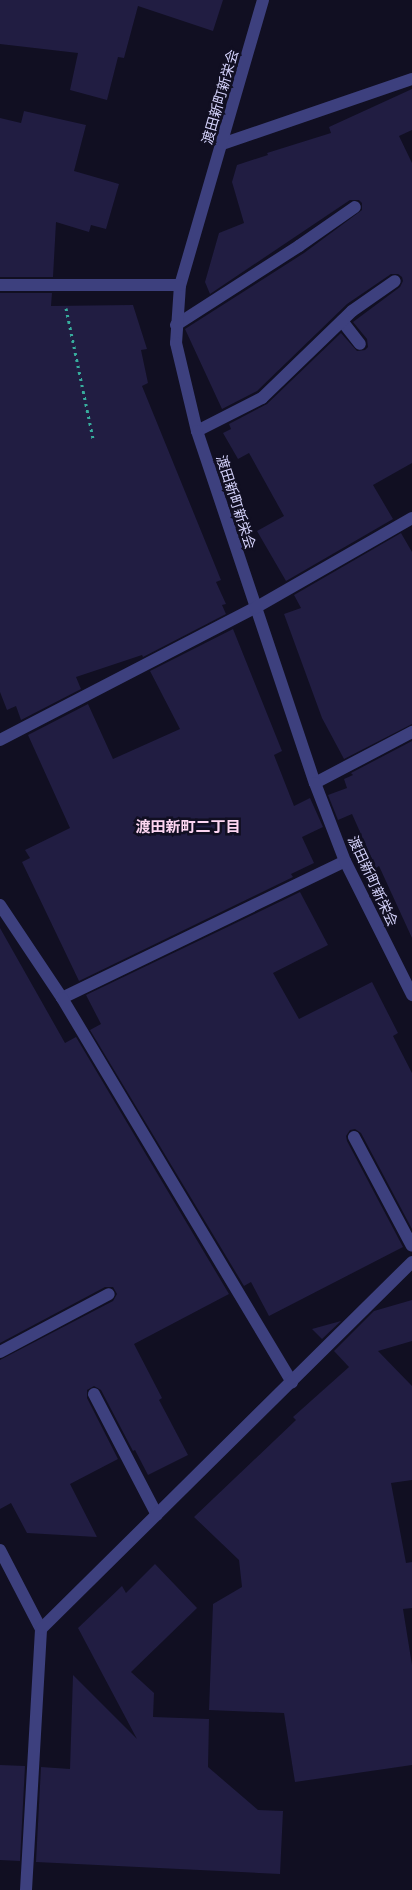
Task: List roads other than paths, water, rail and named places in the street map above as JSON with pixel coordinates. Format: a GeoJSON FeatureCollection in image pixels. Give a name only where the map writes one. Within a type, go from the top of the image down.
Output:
{"type":"FeatureCollection","features":[{"type":"Feature","properties":{"kind":"street","name":"渡田新町新栄会"},"geometry":{"type":"LineString","coordinates":[[264,0],[180,285],[176,343],[180,367],[197,431],[315,783],[345,861],[412,995]]}},
{"type":"Feature","properties":{"kind":"street"},"geometry":{"type":"LineString","coordinates":[[222,144],[412,79]]}},
{"type":"Feature","properties":{"kind":"street"},"geometry":{"type":"LineString","coordinates":[[176,325],[299,246],[355,207]]}},
{"type":"Feature","properties":{"kind":"street"},"geometry":{"type":"LineString","coordinates":[[197,431],[262,398],[342,321],[395,281]]}},
{"type":"Feature","properties":{"kind":"street"},"geometry":{"type":"LineString","coordinates":[[0,285],[180,285]]}},
{"type":"Feature","properties":{"kind":"street"},"geometry":{"type":"LineString","coordinates":[[342,321],[360,344]]}},
{"type":"Feature","properties":{"kind":"street"},"geometry":{"type":"LineString","coordinates":[[0,740],[255,608],[412,518]]}},
{"type":"Feature","properties":{"kind":"street"},"geometry":{"type":"LineString","coordinates":[[315,783],[412,732]]}},
{"type":"Feature","properties":{"kind":"street"},"geometry":{"type":"LineString","coordinates":[[62,998],[345,861]]}},
{"type":"Feature","properties":{"kind":"street"},"geometry":{"type":"LineString","coordinates":[[0,905],[62,998],[292,1383]]}},
{"type":"Feature","properties":{"kind":"street"},"geometry":{"type":"LineString","coordinates":[[354,1137],[412,1246]]}},
{"type":"Feature","properties":{"kind":"street"},"geometry":{"type":"LineString","coordinates":[[41,1629],[292,1383],[412,1262]]}},
{"type":"Feature","properties":{"kind":"street"},"geometry":{"type":"LineString","coordinates":[[0,1352],[109,1294]]}},
{"type":"Feature","properties":{"kind":"street"},"geometry":{"type":"LineString","coordinates":[[94,1394],[157,1515]]}},
{"type":"Feature","properties":{"kind":"street"},"geometry":{"type":"LineString","coordinates":[[0,1550],[41,1629],[26,1890]]}},
{"type":"Feature","properties":{"kind":"district","name":"渡田新町二丁目"},"geometry":{"type":"Point","coordinates":[188,827]}}]}
